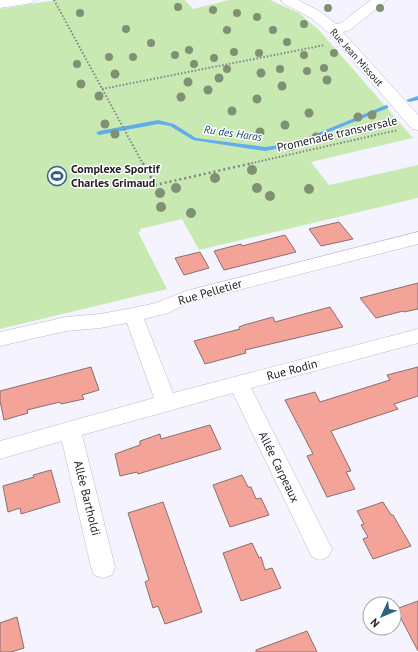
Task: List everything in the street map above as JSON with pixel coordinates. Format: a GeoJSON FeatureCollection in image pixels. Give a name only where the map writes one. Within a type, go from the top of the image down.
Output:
{"type":"FeatureCollection","features":[{"type":"Feature","properties":{"kind":"street"},"geometry":{"type":"LineString","coordinates":[[0,4],[27,0]]}},
{"type":"Feature","properties":{"kind":"street","name":"Rue Jean Missout"},"geometry":{"type":"LineString","coordinates":[[288,0],[316,15],[338,36],[418,125]]}},
{"type":"Feature","properties":{"kind":"street"},"geometry":{"type":"LineString","coordinates":[[338,36],[345,27],[380,0]]}},
{"type":"Feature","properties":{"kind":"street","name":"Rue Pelletier"},"geometry":{"type":"LineString","coordinates":[[0,339],[66,324],[100,322],[133,315],[161,308],[186,297],[418,238]]}},
{"type":"Feature","properties":{"kind":"street"},"geometry":{"type":"LineString","coordinates":[[133,315],[166,402]]}},
{"type":"Feature","properties":{"kind":"street","name":"Rue Rodin"},"geometry":{"type":"LineString","coordinates":[[0,450],[166,402],[418,336]]}},
{"type":"Feature","properties":{"kind":"street","name":"Allée Carpeaux"},"geometry":{"type":"LineString","coordinates":[[238,384],[320,549]]}},
{"type":"Feature","properties":{"kind":"street","name":"Allée Bartholdi"},"geometry":{"type":"LineString","coordinates":[[70,430],[103,567]]}},
{"type":"Feature","properties":{"kind":"path"},"geometry":{"type":"LineString","coordinates":[[54,0],[102,89],[338,36]]}},
{"type":"Feature","properties":{"kind":"path","name":"Promenade transversale"},"geometry":{"type":"LineString","coordinates":[[102,89],[155,185],[418,125]]}},
{"type":"Feature","properties":{"kind":"green space"},"geometry":{"type":"Polygon","coordinates":[[[56,0],[185,0],[193,9],[229,0],[270,0],[299,13],[319,30],[413,138],[311,162],[329,185],[418,165],[418,198],[199,250],[182,219],[140,229],[141,231],[138,232],[167,289],[0,329],[0,9],[56,0]]]}},
{"type":"Feature","properties":{"kind":"building"},"geometry":{"type":"Polygon","coordinates":[[[339,222],[353,239],[321,246],[309,229],[339,222]]]}},
{"type":"Feature","properties":{"kind":"building"},"geometry":{"type":"Polygon","coordinates":[[[285,235],[296,252],[224,270],[214,251],[241,244],[242,246],[285,235]]]}},
{"type":"Feature","properties":{"kind":"building"},"geometry":{"type":"Polygon","coordinates":[[[200,252],[209,268],[184,275],[175,258],[200,252]]]}},
{"type":"Feature","properties":{"kind":"building"},"geometry":{"type":"Polygon","coordinates":[[[418,283],[418,309],[376,318],[360,298],[418,283]]]}},
{"type":"Feature","properties":{"kind":"building"},"geometry":{"type":"Polygon","coordinates":[[[330,307],[343,327],[245,350],[246,353],[205,364],[194,341],[240,329],[239,327],[244,325],[273,317],[275,322],[330,307]]]}},
{"type":"Feature","properties":{"kind":"building"},"geometry":{"type":"Polygon","coordinates":[[[91,367],[99,390],[82,395],[84,399],[61,404],[60,402],[27,410],[28,413],[4,420],[0,401],[0,391],[91,367]]]}},
{"type":"Feature","properties":{"kind":"building"},"geometry":{"type":"Polygon","coordinates":[[[418,367],[418,396],[394,404],[398,409],[331,431],[351,471],[346,472],[355,489],[327,497],[307,456],[313,454],[285,400],[315,392],[320,402],[390,380],[387,375],[418,367]]]}},
{"type":"Feature","properties":{"kind":"building"},"geometry":{"type":"Polygon","coordinates":[[[210,425],[221,449],[138,474],[137,472],[120,476],[115,454],[140,445],[140,441],[160,434],[161,439],[210,425]]]}},
{"type":"Feature","properties":{"kind":"building"},"geometry":{"type":"Polygon","coordinates":[[[51,470],[60,502],[21,514],[20,508],[8,512],[3,486],[34,477],[33,475],[51,470]]]}},
{"type":"Feature","properties":{"kind":"building"},"geometry":{"type":"Polygon","coordinates":[[[242,475],[248,487],[251,487],[256,499],[261,498],[269,515],[230,527],[213,485],[242,475]]]}},
{"type":"Feature","properties":{"kind":"building"},"geometry":{"type":"Polygon","coordinates":[[[163,502],[202,612],[165,624],[158,606],[153,608],[145,582],[149,580],[128,513],[163,502]]]}},
{"type":"Feature","properties":{"kind":"building"},"geometry":{"type":"Polygon","coordinates":[[[383,502],[391,515],[393,515],[411,546],[373,559],[363,539],[368,537],[361,525],[364,524],[357,511],[383,502]]]}},
{"type":"Feature","properties":{"kind":"building"},"geometry":{"type":"Polygon","coordinates":[[[252,543],[259,558],[261,557],[265,570],[272,568],[281,588],[241,601],[223,553],[252,543]]]}},
{"type":"Feature","properties":{"kind":"building"},"geometry":{"type":"Polygon","coordinates":[[[418,601],[418,651],[402,620],[402,607],[418,601]]]}},
{"type":"Feature","properties":{"kind":"building"},"geometry":{"type":"Polygon","coordinates":[[[17,617],[24,648],[11,652],[0,652],[0,623],[17,617]]]}},
{"type":"Feature","properties":{"kind":"building"},"geometry":{"type":"Polygon","coordinates":[[[307,631],[317,652],[256,652],[256,650],[307,631]]]}},
{"type":"Feature","properties":{"kind":"waterway","name":"Ru des Haras"},"geometry":{"type":"LineString","coordinates":[[409,100],[418,98]]}},
{"type":"Feature","properties":{"kind":"waterway","name":"Ru des Haras"},"geometry":{"type":"LineString","coordinates":[[99,133],[158,122],[172,125],[195,139],[265,149],[295,144],[386,107]]}},
{"type":"Feature","properties":{"kind":"place","name":"Complexe Sportif Charles Grimaud"},"geometry":{"type":"Point","coordinates":[57,176]}}]}
